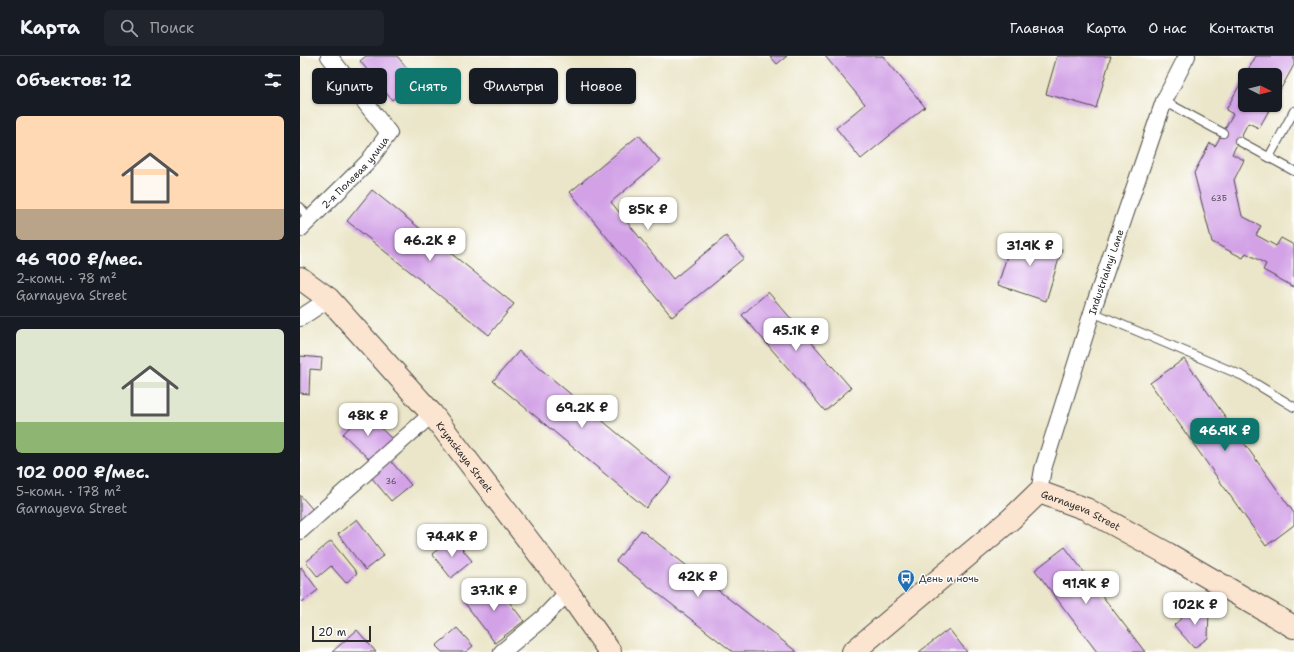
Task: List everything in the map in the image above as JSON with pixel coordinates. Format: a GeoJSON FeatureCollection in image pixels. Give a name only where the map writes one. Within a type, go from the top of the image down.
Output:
{"type":"FeatureCollection","features":[{"type":"Feature","properties":{"kind":"street","name":"2-я Полевая улица"},"geometry":{"type":"LineString","coordinates":[[303,218],[368,162],[389,133],[329,56]]}},
{"type":"Feature","properties":{"kind":"street","name":"Industrialnyi Lane"},"geometry":{"type":"LineString","coordinates":[[1039,492],[1043,469],[1092,312],[1164,101],[1187,56]]}},
{"type":"Feature","properties":{"kind":"street","name":"Krymskaya Street"},"geometry":{"type":"LineString","coordinates":[[300,278],[329,299],[432,414],[568,592],[610,652]]}},
{"type":"Feature","properties":{"kind":"street"},"geometry":{"type":"LineString","coordinates":[[300,318],[329,299]]}},
{"type":"Feature","properties":{"kind":"street"},"geometry":{"type":"LineString","coordinates":[[300,531],[432,414]]}},
{"type":"Feature","properties":{"kind":"street","name":"Garnayeva Street"},"geometry":{"type":"LineString","coordinates":[[853,652],[1012,519],[1039,492],[1086,509],[1168,554],[1294,627]]}},
{"type":"Feature","properties":{"kind":"street"},"geometry":{"type":"LineString","coordinates":[[502,652],[543,618],[568,592]]}},
{"type":"Feature","properties":{"kind":"lane"},"geometry":{"type":"LineString","coordinates":[[1164,101],[1223,132]]}},
{"type":"Feature","properties":{"kind":"lane"},"geometry":{"type":"LineString","coordinates":[[1269,157],[1294,111]]}},
{"type":"Feature","properties":{"kind":"lane"},"geometry":{"type":"LineString","coordinates":[[1239,141],[1294,171]]}},
{"type":"Feature","properties":{"kind":"lane"},"geometry":{"type":"LineString","coordinates":[[1092,312],[1244,376],[1294,407]]}},
{"type":"Feature","properties":{"kind":"building"},"geometry":{"type":"Polygon","coordinates":[[[366,56],[397,56],[407,68],[395,68],[395,98],[392,100],[387,94],[387,68],[366,68],[360,61],[366,56]]]}},
{"type":"Feature","properties":{"kind":"building"},"geometry":{"type":"Polygon","coordinates":[[[770,56],[787,56],[777,64],[770,56]]]}},
{"type":"Feature","properties":{"kind":"building"},"geometry":{"type":"Polygon","coordinates":[[[825,56],[883,56],[925,107],[861,159],[836,128],[865,104],[825,56]]]}},
{"type":"Feature","properties":{"kind":"building"},"geometry":{"type":"Polygon","coordinates":[[[1057,56],[1111,56],[1096,108],[1046,94],[1057,56]]]}},
{"type":"Feature","properties":{"kind":"building"},"geometry":{"type":"Polygon","coordinates":[[[1256,56],[1294,56],[1294,65],[1282,86],[1282,68],[1249,68],[1256,56]]]}},
{"type":"Feature","properties":{"kind":"building"},"geometry":{"type":"Polygon","coordinates":[[[1238,88],[1238,112],[1268,112],[1259,128],[1248,123],[1232,154],[1244,160],[1234,180],[1242,216],[1261,226],[1256,235],[1276,246],[1281,238],[1294,245],[1294,287],[1263,270],[1266,264],[1246,253],[1243,258],[1212,242],[1194,173],[1210,143],[1215,146],[1233,114],[1226,110],[1238,88]]]}},
{"type":"Feature","properties":{"kind":"building"},"geometry":{"type":"Polygon","coordinates":[[[639,135],[660,161],[611,202],[673,279],[726,236],[744,258],[672,317],[570,192],[639,135]]]}},
{"type":"Feature","properties":{"kind":"building"},"geometry":{"type":"Polygon","coordinates":[[[372,190],[514,304],[489,335],[347,221],[372,190]]]}},
{"type":"Feature","properties":{"kind":"building"},"geometry":{"type":"Polygon","coordinates":[[[1014,233],[1062,249],[1046,301],[998,285],[1014,233]]]}},
{"type":"Feature","properties":{"kind":"building"},"geometry":{"type":"Polygon","coordinates":[[[768,292],[851,388],[825,411],[742,315],[768,292]]]}},
{"type":"Feature","properties":{"kind":"building"},"geometry":{"type":"Polygon","coordinates":[[[519,351],[671,478],[646,508],[493,381],[519,351]]]}},
{"type":"Feature","properties":{"kind":"building"},"geometry":{"type":"Polygon","coordinates":[[[300,356],[322,358],[321,370],[310,369],[309,394],[300,393],[300,356]]]}},
{"type":"Feature","properties":{"kind":"building"},"geometry":{"type":"Polygon","coordinates":[[[1184,359],[1294,513],[1294,525],[1266,546],[1150,383],[1184,359]]]}},
{"type":"Feature","properties":{"kind":"building"},"geometry":{"type":"Polygon","coordinates":[[[364,412],[394,441],[372,462],[343,434],[364,412]]]}},
{"type":"Feature","properties":{"kind":"building"},"geometry":{"type":"Polygon","coordinates":[[[390,460],[411,485],[391,501],[371,477],[390,460]]]}},
{"type":"Feature","properties":{"kind":"building"},"geometry":{"type":"Polygon","coordinates":[[[300,495],[315,512],[300,525],[300,495]]]}},
{"type":"Feature","properties":{"kind":"building"},"geometry":{"type":"Polygon","coordinates":[[[357,519],[384,555],[365,570],[338,534],[357,519]]]}},
{"type":"Feature","properties":{"kind":"building"},"geometry":{"type":"Polygon","coordinates":[[[641,530],[797,652],[733,652],[616,561],[641,530]]]}},
{"type":"Feature","properties":{"kind":"building"},"geometry":{"type":"Polygon","coordinates":[[[453,538],[472,561],[451,578],[432,554],[453,538]]]}},
{"type":"Feature","properties":{"kind":"building"},"geometry":{"type":"Polygon","coordinates":[[[331,541],[357,573],[346,583],[331,566],[318,577],[306,562],[331,541]]]}},
{"type":"Feature","properties":{"kind":"building"},"geometry":{"type":"Polygon","coordinates":[[[1065,547],[1145,652],[1097,652],[1035,570],[1065,547]]]}},
{"type":"Feature","properties":{"kind":"building"},"geometry":{"type":"Polygon","coordinates":[[[301,567],[318,590],[302,602],[300,599],[301,567]]]}},
{"type":"Feature","properties":{"kind":"building"},"geometry":{"type":"Polygon","coordinates":[[[492,580],[524,621],[495,643],[464,602],[492,580]]]}},
{"type":"Feature","properties":{"kind":"building"},"geometry":{"type":"Polygon","coordinates":[[[1196,605],[1209,611],[1208,638],[1194,648],[1174,625],[1196,605]]]}},
{"type":"Feature","properties":{"kind":"building"},"geometry":{"type":"Polygon","coordinates":[[[457,628],[473,646],[466,652],[442,652],[436,646],[457,628]]]}},
{"type":"Feature","properties":{"kind":"building"},"geometry":{"type":"Polygon","coordinates":[[[949,629],[967,652],[919,652],[949,629]]]}},
{"type":"Feature","properties":{"kind":"building"},"geometry":{"type":"Polygon","coordinates":[[[357,630],[376,652],[332,652],[357,630]]]}},
{"type":"Feature","properties":{"kind":"place","name":"День и ночь"},"geometry":{"type":"Point","coordinates":[906,593]}}]}
